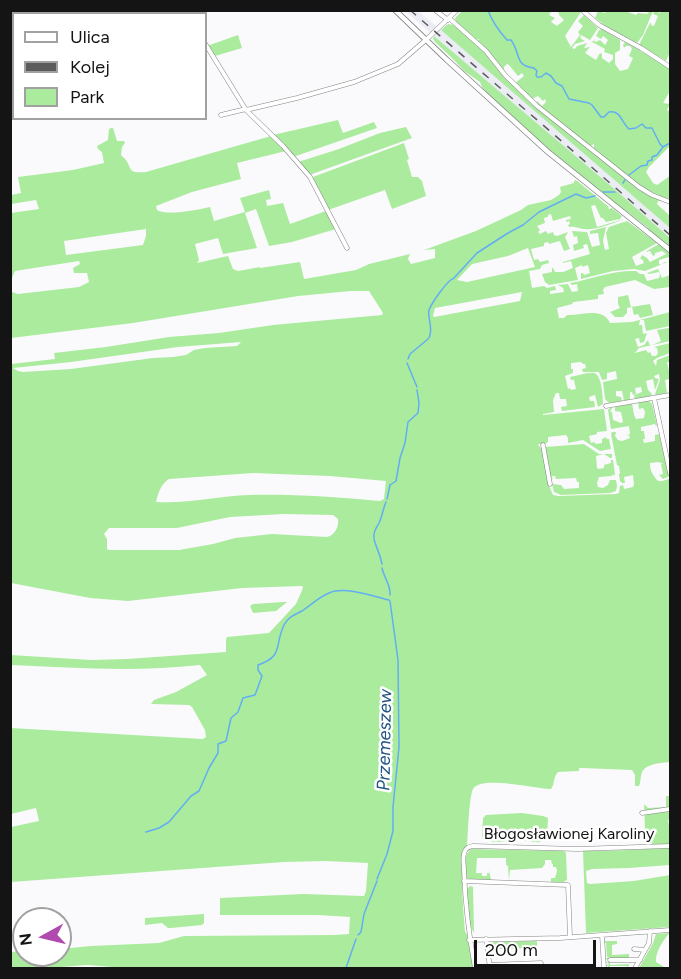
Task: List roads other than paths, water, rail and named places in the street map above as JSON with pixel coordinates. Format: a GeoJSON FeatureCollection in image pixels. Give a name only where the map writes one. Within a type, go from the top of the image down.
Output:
{"type":"FeatureCollection","features":[{"type":"Feature","properties":{"kind":"street"},"geometry":{"type":"LineString","coordinates":[[395,10],[541,146],[670,250]]}},
{"type":"Feature","properties":{"kind":"street"},"geometry":{"type":"LineString","coordinates":[[435,10],[486,51],[513,84],[537,106],[639,187],[670,202]]}},
{"type":"Feature","properties":{"kind":"street"},"geometry":{"type":"LineString","coordinates":[[221,115],[297,98],[356,81],[398,64],[457,10]]}},
{"type":"Feature","properties":{"kind":"street"},"geometry":{"type":"LineString","coordinates":[[582,10],[601,27],[670,66]]}},
{"type":"Feature","properties":{"kind":"street"},"geometry":{"type":"LineString","coordinates":[[207,47],[246,109],[310,177],[347,248]]}},
{"type":"Feature","properties":{"kind":"street"},"geometry":{"type":"LineString","coordinates":[[606,406],[670,395]]}},
{"type":"Feature","properties":{"kind":"street"},"geometry":{"type":"LineString","coordinates":[[654,398],[670,473]]}},
{"type":"Feature","properties":{"kind":"street"},"geometry":{"type":"LineString","coordinates":[[543,445],[550,484]]}},
{"type":"Feature","properties":{"kind":"street"},"geometry":{"type":"LineString","coordinates":[[642,813],[670,809]]}},
{"type":"Feature","properties":{"kind":"street","name":"Błogosławionej Karoliny"},"geometry":{"type":"LineString","coordinates":[[464,881],[465,849],[473,846],[605,849],[670,846]]}},
{"type":"Feature","properties":{"kind":"street"},"geometry":{"type":"LineString","coordinates":[[475,969],[469,940],[464,881],[568,885],[570,937]]}},
{"type":"Feature","properties":{"kind":"street"},"geometry":{"type":"LineString","coordinates":[[469,940],[570,937],[670,930]]}},
{"type":"Feature","properties":{"kind":"street"},"geometry":{"type":"LineString","coordinates":[[635,969],[650,940],[650,931]]}},
{"type":"Feature","properties":{"kind":"street"},"geometry":{"type":"LineString","coordinates":[[602,935],[604,969]]}},
{"type":"Feature","properties":{"kind":"street"},"geometry":{"type":"LineString","coordinates":[[486,939],[489,967],[541,963]]}},
{"type":"Feature","properties":{"kind":"street"},"geometry":{"type":"LineString","coordinates":[[634,949],[645,950]]}},
{"type":"Feature","properties":{"kind":"street"},"geometry":{"type":"LineString","coordinates":[[610,960],[640,960]]}},
{"type":"Feature","properties":{"kind":"waterway"},"geometry":{"type":"LineString","coordinates":[[488,10],[499,30],[507,40],[511,40],[523,65],[534,68],[537,71],[537,77],[546,73],[551,76],[556,83],[562,86],[569,99],[589,103],[601,117],[613,112],[629,129],[642,124],[646,128],[652,128],[663,147]]}},
{"type":"Feature","properties":{"kind":"waterway"},"geometry":{"type":"LineString","coordinates":[[629,175],[641,166],[647,165],[652,157],[670,143]]}},
{"type":"Feature","properties":{"kind":"waterway"},"geometry":{"type":"LineString","coordinates":[[603,192],[615,192]]}},
{"type":"Feature","properties":{"kind":"waterway"},"geometry":{"type":"LineString","coordinates":[[453,279],[477,253],[523,225],[539,212],[576,194],[586,198],[595,196]]}},
{"type":"Feature","properties":{"kind":"waterway"},"geometry":{"type":"LineString","coordinates":[[429,338],[431,330],[429,310],[439,293],[452,279]]}},
{"type":"Feature","properties":{"kind":"waterway"},"geometry":{"type":"LineString","coordinates":[[408,359],[410,354],[428,339]]}},
{"type":"Feature","properties":{"kind":"waterway","name":"Przemeszew"},"geometry":{"type":"LineString","coordinates":[[407,363],[417,387]]}},
{"type":"Feature","properties":{"kind":"waterway","name":"Przemeszew"},"geometry":{"type":"LineString","coordinates":[[387,499],[390,485],[396,481],[408,422],[418,413],[417,390]]}},
{"type":"Feature","properties":{"kind":"waterway","name":"Przemeszew"},"geometry":{"type":"LineString","coordinates":[[374,538],[374,532],[386,502]]}},
{"type":"Feature","properties":{"kind":"waterway","name":"Przemeszew"},"geometry":{"type":"LineString","coordinates":[[374,539],[382,564]]}},
{"type":"Feature","properties":{"kind":"waterway","name":"Przemeszew"},"geometry":{"type":"LineString","coordinates":[[382,568],[390,595]]}},
{"type":"Feature","properties":{"kind":"waterway"},"geometry":{"type":"LineString","coordinates":[[146,832],[169,822],[191,796],[199,791],[218,753],[218,744],[226,741],[231,718],[238,712],[243,698],[255,695],[262,676],[258,665],[266,662],[275,654],[281,632],[289,618],[336,591],[359,592],[389,600]]}},
{"type":"Feature","properties":{"kind":"waterway","name":"Przemeszew"},"geometry":{"type":"LineString","coordinates":[[377,879],[393,831],[399,747],[398,660],[390,601]]}},
{"type":"Feature","properties":{"kind":"waterway","name":"Przemeszew"},"geometry":{"type":"LineString","coordinates":[[358,935],[361,932],[364,914],[377,881]]}},
{"type":"Feature","properties":{"kind":"waterway","name":"Przemeszew"},"geometry":{"type":"LineString","coordinates":[[346,968],[356,939]]}},
{"type":"Feature","properties":{"kind":"railway"},"geometry":{"type":"LineString","coordinates":[[410,10],[670,235]]}}]}
